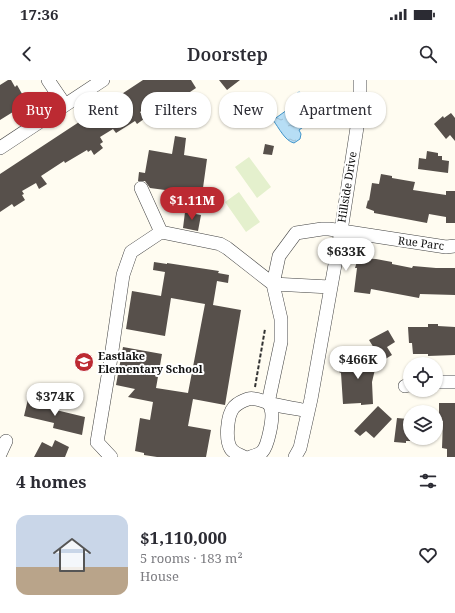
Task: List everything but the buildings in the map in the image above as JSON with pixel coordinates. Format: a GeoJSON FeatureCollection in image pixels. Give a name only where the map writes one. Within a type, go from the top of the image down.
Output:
{"type":"FeatureCollection","features":[{"type":"Feature","properties":{"kind":"street"},"geometry":{"type":"LineString","coordinates":[[48,80],[56,92]]}},
{"type":"Feature","properties":{"kind":"street"},"geometry":{"type":"LineString","coordinates":[[66,103],[103,80]]}},
{"type":"Feature","properties":{"kind":"street","name":"Hillside Drive"},"geometry":{"type":"LineString","coordinates":[[295,457],[300,448],[308,411],[340,231],[360,108],[360,80]]}},
{"type":"Feature","properties":{"kind":"street"},"geometry":{"type":"LineString","coordinates":[[0,148],[30,128]]}},
{"type":"Feature","properties":{"kind":"street"},"geometry":{"type":"LineString","coordinates":[[141,188],[160,232]]}},
{"type":"Feature","properties":{"kind":"street","name":"Rue Parc"},"geometry":{"type":"LineString","coordinates":[[273,284],[279,256],[296,233],[322,229],[446,247],[455,246]]}},
{"type":"Feature","properties":{"kind":"street"},"geometry":{"type":"LineString","coordinates":[[111,457],[97,442],[123,275],[131,252],[160,232],[220,244],[273,284],[330,287]]}},
{"type":"Feature","properties":{"kind":"street"},"geometry":{"type":"LineString","coordinates":[[250,457],[263,451],[268,439],[271,420],[272,409],[268,403],[281,342],[281,319],[273,284]]}},
{"type":"Feature","properties":{"kind":"street"},"geometry":{"type":"LineString","coordinates":[[443,382],[455,382]]}},
{"type":"Feature","properties":{"kind":"street"},"geometry":{"type":"LineString","coordinates":[[244,457],[237,455],[231,449],[228,440],[229,424],[233,408],[241,402],[249,399],[261,400],[268,403],[308,411]]}},
{"type":"Feature","properties":{"kind":"street"},"geometry":{"type":"LineString","coordinates":[[0,454],[6,441]]}},
{"type":"Feature","properties":{"kind":"green space"},"geometry":{"type":"Polygon","coordinates":[[[249,157],[271,187],[257,198],[235,167],[249,157]]]}},
{"type":"Feature","properties":{"kind":"green space"},"geometry":{"type":"Polygon","coordinates":[[[239,192],[260,222],[246,232],[225,202],[239,192]]]}},
{"type":"Feature","properties":{"kind":"water"},"geometry":{"type":"Polygon","coordinates":[[[285,111],[285,128],[302,128],[299,130],[301,134],[300,139],[294,143],[288,140],[277,126],[277,117],[285,111]]]}},
{"type":"Feature","properties":{"kind":"place","name":"Eastlake Elementary School"},"geometry":{"type":"Point","coordinates":[84,362]}}]}
